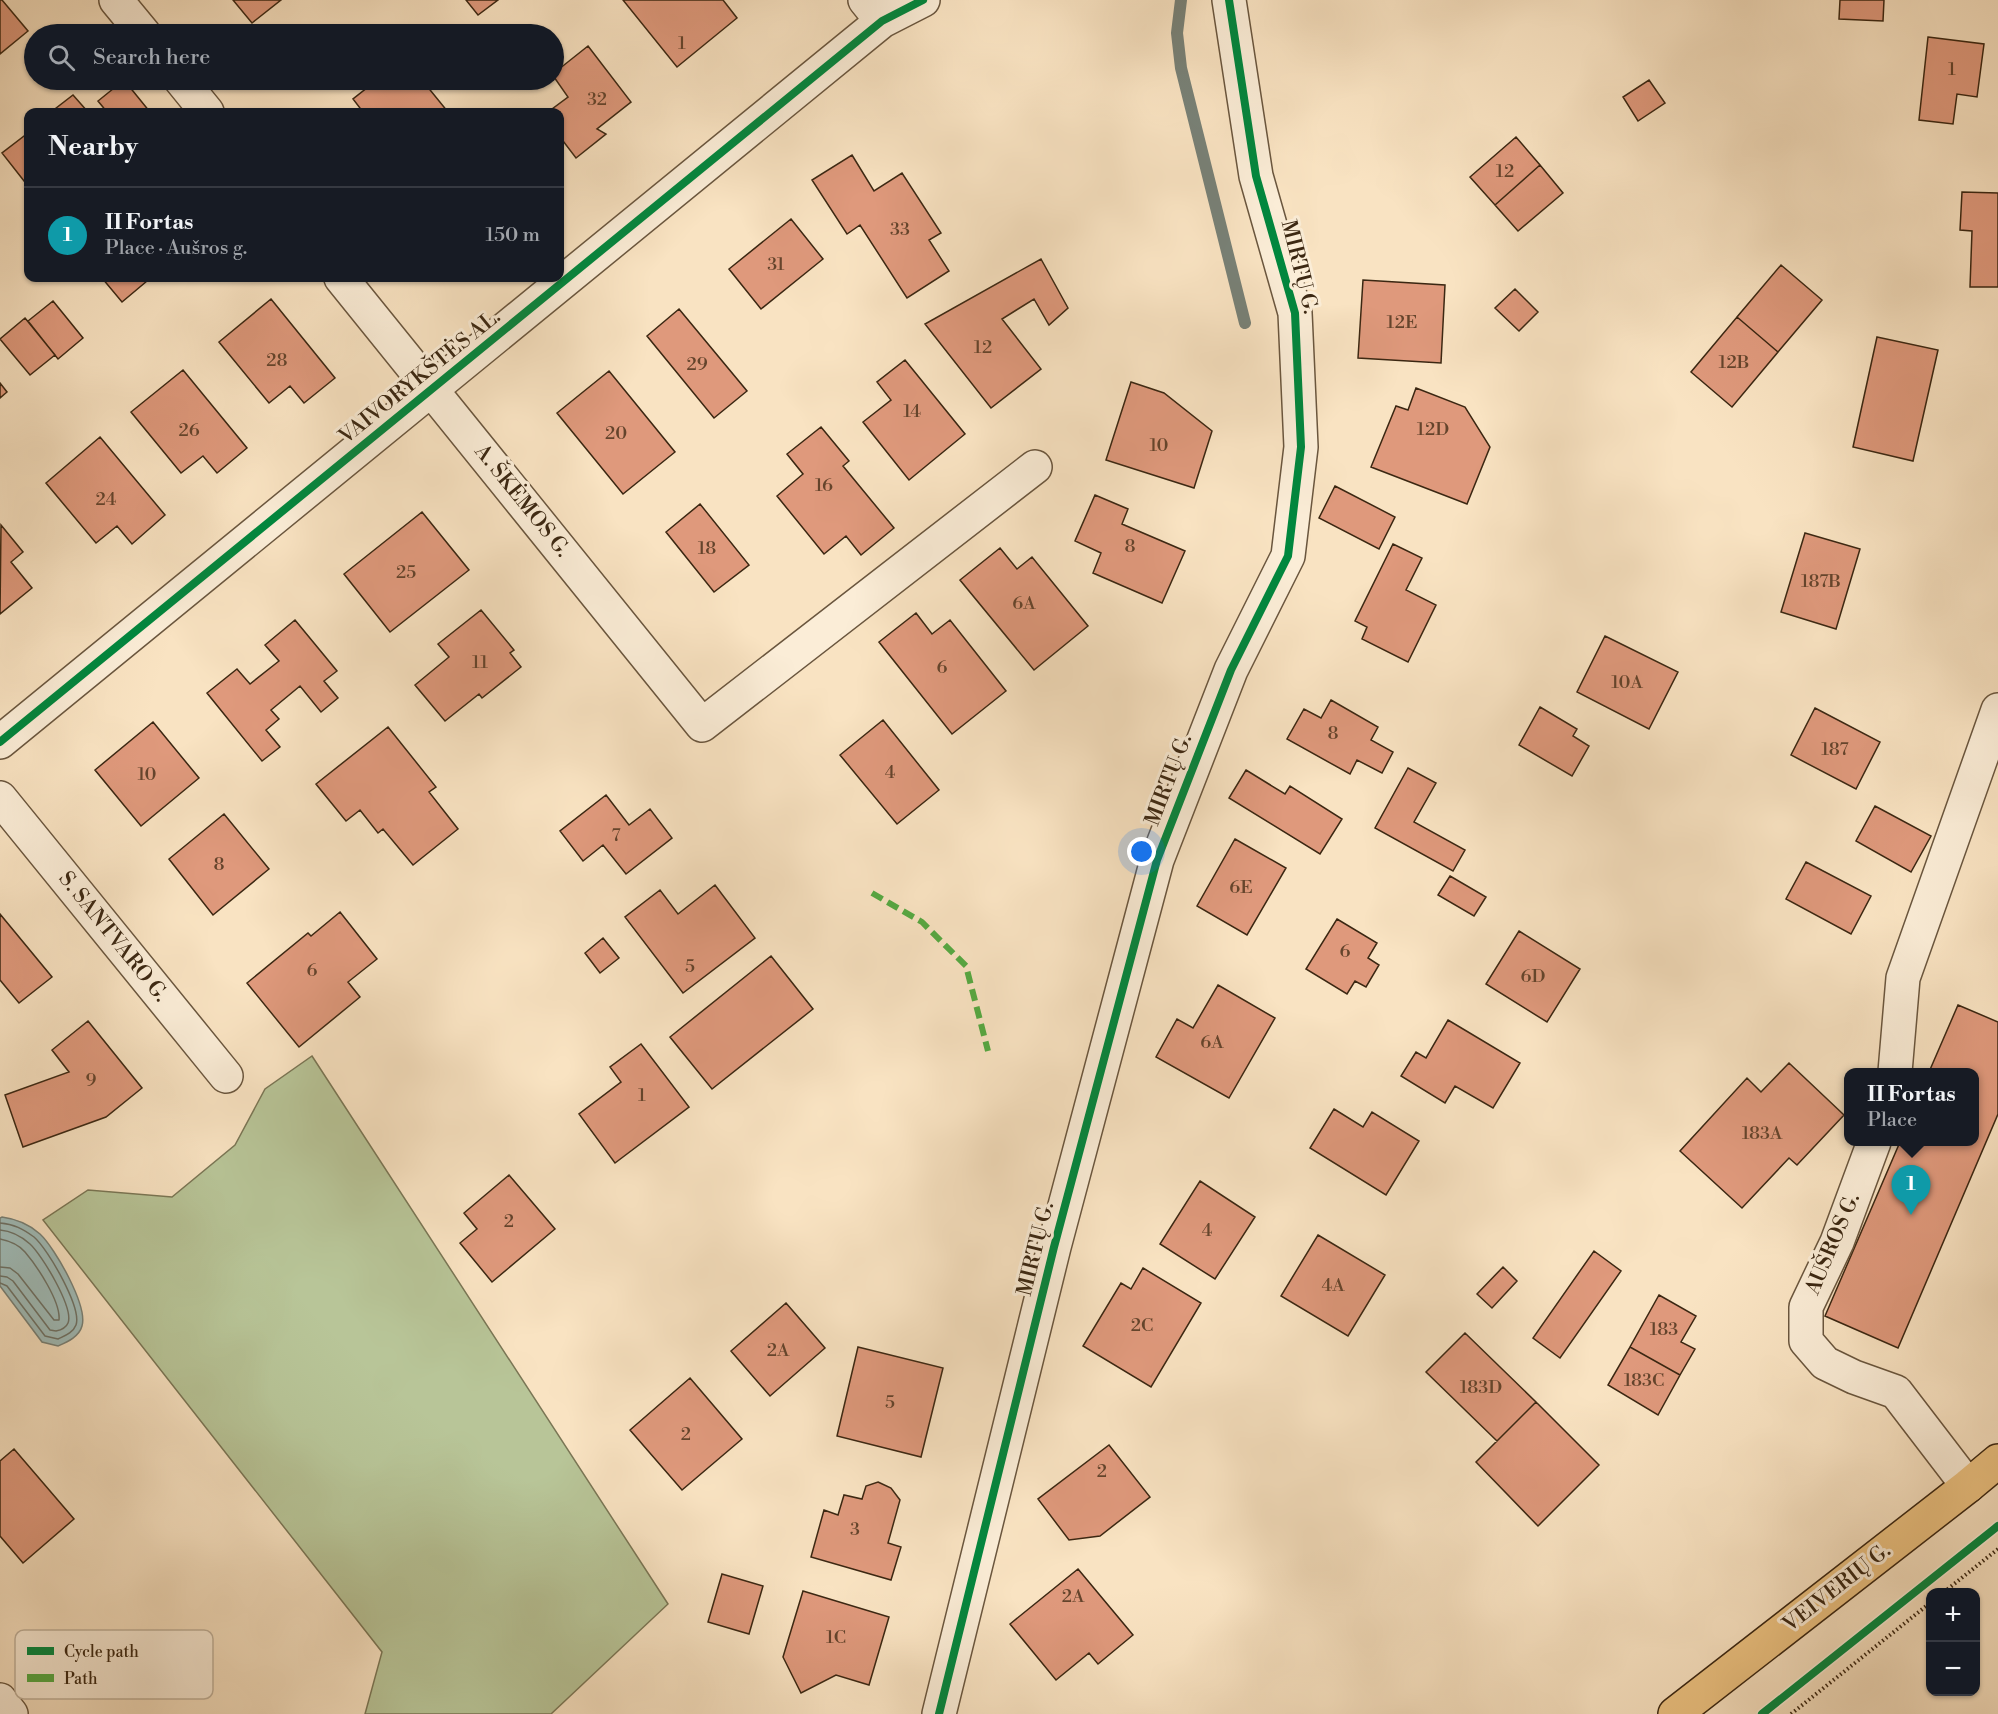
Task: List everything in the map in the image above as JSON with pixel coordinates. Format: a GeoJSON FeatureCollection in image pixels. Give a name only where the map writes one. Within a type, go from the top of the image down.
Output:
{"type":"FeatureCollection","features":[{"type":"Feature","properties":{"kind":"main road","name":"VEIVERIŲ G."},"geometry":{"type":"LineString","coordinates":[[1675,1714],[1998,1461]]}},
{"type":"Feature","properties":{"kind":"street"},"geometry":{"type":"LineString","coordinates":[[116,0],[136,24]]}},
{"type":"Feature","properties":{"kind":"street","name":"VAIVORYKŠTĖS AL."},"geometry":{"type":"LineString","coordinates":[[564,277],[873,11],[923,0]]}},
{"type":"Feature","properties":{"kind":"street","name":"MIRTŲ G."},"geometry":{"type":"LineString","coordinates":[[939,1714],[1054,1246],[1157,860],[1231,670],[1288,556],[1301,447],[1295,313],[1256,176],[1229,0]]}},
{"type":"Feature","properties":{"kind":"street"},"geometry":{"type":"LineString","coordinates":[[189,90],[204,108]]}},
{"type":"Feature","properties":{"kind":"street","name":"A. ŠKĖMOS G."},"geometry":{"type":"LineString","coordinates":[[344,282],[702,725],[1035,467]]}},
{"type":"Feature","properties":{"kind":"street","name":"VAIVORYKŠTĖS AL."},"geometry":{"type":"LineString","coordinates":[[0,742],[432,390],[558,282]]}},
{"type":"Feature","properties":{"kind":"street"},"geometry":{"type":"LineString","coordinates":[[1895,1068],[1903,978],[1998,710]]}},
{"type":"Feature","properties":{"kind":"street","name":"S. SANTVARO G."},"geometry":{"type":"LineString","coordinates":[[0,798],[226,1076]]}},
{"type":"Feature","properties":{"kind":"street","name":"AUŠROS G."},"geometry":{"type":"LineString","coordinates":[[1873,1146],[1837,1242],[1806,1306],[1806,1341],[1825,1363],[1854,1377],[1896,1392],[1968,1486]]}},
{"type":"Feature","properties":{"kind":"street"},"geometry":{"type":"LineString","coordinates":[[0,1700],[11,1714]]}},
{"type":"Feature","properties":{"kind":"path"},"geometry":{"type":"LineString","coordinates":[[1950,1588],[1998,1549]]}},
{"type":"Feature","properties":{"kind":"path"},"geometry":{"type":"LineString","coordinates":[[1791,1714],[1926,1606]]}},
{"type":"Feature","properties":{"kind":"green space"},"geometry":{"type":"Polygon","coordinates":[[[312,1056],[668,1604],[551,1714],[365,1714],[382,1652],[43,1220],[88,1190],[172,1197],[235,1145],[265,1089],[312,1056]]]}},
{"type":"Feature","properties":{"kind":"water"},"geometry":{"type":"Polygon","coordinates":[[[0,1218],[32,1227],[40,1234],[54,1251],[69,1278],[83,1317],[78,1333],[65,1343],[58,1346],[42,1342],[0,1286],[0,1218]]]}},
{"type":"Feature","properties":{"kind":"building"},"geometry":{"type":"Polygon","coordinates":[[[0,0],[2,0],[24,26],[24,34],[0,54],[0,0]]]}},
{"type":"Feature","properties":{"kind":"building"},"geometry":{"type":"Polygon","coordinates":[[[233,0],[281,0],[252,23],[233,0]]]}},
{"type":"Feature","properties":{"kind":"building"},"geometry":{"type":"Polygon","coordinates":[[[466,0],[498,0],[478,15],[466,0]]]}},
{"type":"Feature","properties":{"kind":"building"},"geometry":{"type":"Polygon","coordinates":[[[623,0],[723,0],[737,18],[677,67],[623,0]]]}},
{"type":"Feature","properties":{"kind":"building"},"geometry":{"type":"Polygon","coordinates":[[[1840,0],[1884,0],[1883,21],[1839,19],[1840,0]]]}},
{"type":"Feature","properties":{"kind":"building"},"geometry":{"type":"Polygon","coordinates":[[[1928,37],[1984,44],[1977,97],[1957,94],[1953,124],[1919,120],[1928,37]]]}},
{"type":"Feature","properties":{"kind":"building"},"geometry":{"type":"Polygon","coordinates":[[[588,46],[631,102],[597,129],[606,134],[576,158],[564,142],[564,108],[553,108],[568,97],[563,90],[564,65],[588,46]]]}},
{"type":"Feature","properties":{"kind":"building"},"geometry":{"type":"Polygon","coordinates":[[[1649,80],[1665,103],[1638,121],[1623,97],[1649,80]]]}},
{"type":"Feature","properties":{"kind":"building"},"geometry":{"type":"Polygon","coordinates":[[[112,90],[132,90],[147,108],[104,108],[98,101],[112,90]]]}},
{"type":"Feature","properties":{"kind":"building"},"geometry":{"type":"Polygon","coordinates":[[[364,90],[430,90],[445,108],[360,108],[353,99],[364,90]]]}},
{"type":"Feature","properties":{"kind":"building"},"geometry":{"type":"Polygon","coordinates":[[[73,95],[84,108],[56,108],[73,95]]]}},
{"type":"Feature","properties":{"kind":"building"},"geometry":{"type":"Polygon","coordinates":[[[24,136],[24,181],[2,153],[24,136]]]}},
{"type":"Feature","properties":{"kind":"building"},"geometry":{"type":"Polygon","coordinates":[[[1516,137],[1540,165],[1495,205],[1470,177],[1516,137]]]}},
{"type":"Feature","properties":{"kind":"building"},"geometry":{"type":"Polygon","coordinates":[[[852,155],[874,191],[902,173],[941,233],[929,240],[949,271],[907,298],[860,225],[847,234],[812,180],[852,155]]]}},
{"type":"Feature","properties":{"kind":"building"},"geometry":{"type":"Polygon","coordinates":[[[1540,165],[1563,193],[1518,231],[1495,205],[1540,165]]]}},
{"type":"Feature","properties":{"kind":"building"},"geometry":{"type":"Polygon","coordinates":[[[1962,192],[1998,193],[1998,287],[1970,287],[1972,231],[1960,230],[1962,192]]]}},
{"type":"Feature","properties":{"kind":"building"},"geometry":{"type":"Polygon","coordinates":[[[791,219],[823,259],[761,309],[729,269],[791,219]]]}},
{"type":"Feature","properties":{"kind":"building"},"geometry":{"type":"Polygon","coordinates":[[[1041,259],[1068,308],[1049,325],[1034,299],[1002,319],[1041,369],[991,408],[925,324],[1041,259]]]}},
{"type":"Feature","properties":{"kind":"building"},"geometry":{"type":"Polygon","coordinates":[[[1781,265],[1822,300],[1778,352],[1737,317],[1781,265]]]}},
{"type":"Feature","properties":{"kind":"building"},"geometry":{"type":"Polygon","coordinates":[[[1363,280],[1445,285],[1441,363],[1358,358],[1363,280]]]}},
{"type":"Feature","properties":{"kind":"building"},"geometry":{"type":"Polygon","coordinates":[[[105,282],[146,282],[122,302],[105,282]]]}},
{"type":"Feature","properties":{"kind":"building"},"geometry":{"type":"Polygon","coordinates":[[[1515,289],[1538,312],[1519,331],[1495,308],[1515,289]]]}},
{"type":"Feature","properties":{"kind":"building"},"geometry":{"type":"Polygon","coordinates":[[[271,299],[335,378],[304,403],[290,386],[269,403],[219,342],[271,299]]]}},
{"type":"Feature","properties":{"kind":"building"},"geometry":{"type":"Polygon","coordinates":[[[53,301],[83,338],[58,359],[28,321],[53,301]]]}},
{"type":"Feature","properties":{"kind":"building"},"geometry":{"type":"Polygon","coordinates":[[[679,309],[747,391],[714,418],[647,336],[679,309]]]}},
{"type":"Feature","properties":{"kind":"building"},"geometry":{"type":"Polygon","coordinates":[[[1737,317],[1778,352],[1732,407],[1691,372],[1737,317]]]}},
{"type":"Feature","properties":{"kind":"building"},"geometry":{"type":"Polygon","coordinates":[[[25,318],[55,355],[30,375],[0,339],[25,318]]]}},
{"type":"Feature","properties":{"kind":"building"},"geometry":{"type":"Polygon","coordinates":[[[1877,337],[1938,350],[1913,461],[1853,447],[1877,337]]]}},
{"type":"Feature","properties":{"kind":"building"},"geometry":{"type":"Polygon","coordinates":[[[905,360],[965,434],[909,480],[863,422],[891,400],[877,382],[905,360]]]}},
{"type":"Feature","properties":{"kind":"building"},"geometry":{"type":"Polygon","coordinates":[[[183,370],[247,448],[217,473],[203,456],[181,473],[131,412],[183,370]]]}},
{"type":"Feature","properties":{"kind":"building"},"geometry":{"type":"Polygon","coordinates":[[[609,371],[675,452],[623,494],[557,413],[609,371]]]}},
{"type":"Feature","properties":{"kind":"building"},"geometry":{"type":"Polygon","coordinates":[[[1131,382],[1164,393],[1212,431],[1194,488],[1106,460],[1131,382]]]}},
{"type":"Feature","properties":{"kind":"building"},"geometry":{"type":"Polygon","coordinates":[[[0,383],[7,392],[0,398],[0,383]]]}},
{"type":"Feature","properties":{"kind":"building"},"geometry":{"type":"Polygon","coordinates":[[[1416,388],[1465,407],[1490,447],[1467,504],[1371,467],[1396,406],[1408,410],[1416,388]]]}},
{"type":"Feature","properties":{"kind":"building"},"geometry":{"type":"Polygon","coordinates":[[[821,427],[849,461],[843,466],[894,528],[861,555],[846,536],[824,554],[777,496],[803,474],[787,454],[821,427]]]}},
{"type":"Feature","properties":{"kind":"building"},"geometry":{"type":"Polygon","coordinates":[[[100,437],[165,515],[132,544],[117,526],[96,543],[46,483],[100,437]]]}},
{"type":"Feature","properties":{"kind":"building"},"geometry":{"type":"Polygon","coordinates":[[[1335,486],[1395,517],[1379,549],[1319,518],[1335,486]]]}},
{"type":"Feature","properties":{"kind":"building"},"geometry":{"type":"Polygon","coordinates":[[[1095,495],[1128,509],[1122,524],[1185,551],[1162,603],[1093,573],[1101,553],[1075,541],[1095,495]]]}},
{"type":"Feature","properties":{"kind":"building"},"geometry":{"type":"Polygon","coordinates":[[[700,504],[749,565],[714,592],[666,532],[700,504]]]}},
{"type":"Feature","properties":{"kind":"building"},"geometry":{"type":"Polygon","coordinates":[[[422,512],[469,570],[390,632],[344,574],[422,512]]]}},
{"type":"Feature","properties":{"kind":"building"},"geometry":{"type":"Polygon","coordinates":[[[1,525],[23,552],[11,562],[32,588],[0,614],[1,525]]]}},
{"type":"Feature","properties":{"kind":"building"},"geometry":{"type":"Polygon","coordinates":[[[1805,533],[1860,549],[1836,629],[1781,612],[1805,533]]]}},
{"type":"Feature","properties":{"kind":"building"},"geometry":{"type":"Polygon","coordinates":[[[1393,544],[1422,558],[1406,590],[1436,605],[1408,662],[1362,639],[1367,627],[1355,621],[1393,544]]]}},
{"type":"Feature","properties":{"kind":"building"},"geometry":{"type":"Polygon","coordinates":[[[1000,548],[1017,569],[1032,557],[1088,626],[1034,670],[960,580],[1000,548]]]}},
{"type":"Feature","properties":{"kind":"building"},"geometry":{"type":"Polygon","coordinates":[[[481,610],[514,650],[510,653],[521,667],[482,698],[479,694],[445,721],[415,685],[449,657],[438,644],[481,610]]]}},
{"type":"Feature","properties":{"kind":"building"},"geometry":{"type":"Polygon","coordinates":[[[916,613],[932,634],[950,620],[1006,691],[952,734],[879,642],[916,613]]]}},
{"type":"Feature","properties":{"kind":"building"},"geometry":{"type":"Polygon","coordinates":[[[295,620],[337,671],[324,681],[338,698],[321,712],[300,686],[271,710],[279,719],[266,730],[280,747],[262,761],[207,693],[237,669],[250,684],[279,661],[265,645],[295,620]]]}},
{"type":"Feature","properties":{"kind":"building"},"geometry":{"type":"Polygon","coordinates":[[[1605,636],[1678,672],[1649,729],[1577,692],[1605,636]]]}},
{"type":"Feature","properties":{"kind":"building"},"geometry":{"type":"Polygon","coordinates":[[[1331,700],[1378,727],[1371,740],[1393,752],[1382,773],[1357,760],[1350,774],[1287,739],[1304,709],[1321,718],[1331,700]]]}},
{"type":"Feature","properties":{"kind":"building"},"geometry":{"type":"Polygon","coordinates":[[[1540,707],[1577,729],[1573,736],[1589,746],[1572,776],[1519,745],[1540,707]]]}},
{"type":"Feature","properties":{"kind":"building"},"geometry":{"type":"Polygon","coordinates":[[[1815,708],[1880,742],[1856,789],[1791,755],[1815,708]]]}},
{"type":"Feature","properties":{"kind":"building"},"geometry":{"type":"Polygon","coordinates":[[[883,720],[939,790],[897,824],[840,755],[883,720]]]}},
{"type":"Feature","properties":{"kind":"building"},"geometry":{"type":"Polygon","coordinates":[[[153,722],[199,778],[141,826],[95,770],[153,722]]]}},
{"type":"Feature","properties":{"kind":"building"},"geometry":{"type":"Polygon","coordinates":[[[388,727],[436,787],[429,792],[458,829],[413,865],[383,829],[378,833],[360,810],[346,821],[316,784],[388,727]]]}},
{"type":"Feature","properties":{"kind":"building"},"geometry":{"type":"Polygon","coordinates":[[[1408,768],[1436,783],[1414,822],[1465,850],[1453,871],[1375,828],[1408,768]]]}},
{"type":"Feature","properties":{"kind":"building"},"geometry":{"type":"Polygon","coordinates":[[[1246,770],[1285,794],[1290,786],[1342,819],[1320,854],[1229,798],[1246,770]]]}},
{"type":"Feature","properties":{"kind":"building"},"geometry":{"type":"Polygon","coordinates":[[[606,795],[629,825],[650,809],[672,838],[626,874],[603,845],[583,861],[560,831],[606,795]]]}},
{"type":"Feature","properties":{"kind":"building"},"geometry":{"type":"Polygon","coordinates":[[[1875,806],[1931,836],[1911,872],[1856,841],[1875,806]]]}},
{"type":"Feature","properties":{"kind":"building"},"geometry":{"type":"Polygon","coordinates":[[[224,814],[269,869],[213,915],[169,859],[224,814]]]}},
{"type":"Feature","properties":{"kind":"building"},"geometry":{"type":"Polygon","coordinates":[[[1235,839],[1286,868],[1247,935],[1197,906],[1235,839]]]}},
{"type":"Feature","properties":{"kind":"building"},"geometry":{"type":"Polygon","coordinates":[[[1806,862],[1871,896],[1851,934],[1786,899],[1806,862]]]}},
{"type":"Feature","properties":{"kind":"building"},"geometry":{"type":"Polygon","coordinates":[[[1450,876],[1486,897],[1474,916],[1438,895],[1450,876]]]}},
{"type":"Feature","properties":{"kind":"building"},"geometry":{"type":"Polygon","coordinates":[[[715,885],[755,938],[683,993],[625,917],[660,890],[678,914],[715,885]]]}},
{"type":"Feature","properties":{"kind":"building"},"geometry":{"type":"Polygon","coordinates":[[[340,912],[377,959],[348,982],[360,997],[299,1047],[247,983],[308,933],[311,936],[340,912]]]}},
{"type":"Feature","properties":{"kind":"building"},"geometry":{"type":"Polygon","coordinates":[[[0,914],[52,977],[19,1003],[0,980],[0,914]]]}},
{"type":"Feature","properties":{"kind":"building"},"geometry":{"type":"Polygon","coordinates":[[[1337,919],[1377,943],[1368,958],[1379,965],[1366,987],[1355,981],[1347,994],[1306,969],[1337,919]]]}},
{"type":"Feature","properties":{"kind":"building"},"geometry":{"type":"Polygon","coordinates":[[[1519,931],[1580,969],[1547,1022],[1486,984],[1519,931]]]}},
{"type":"Feature","properties":{"kind":"building"},"geometry":{"type":"Polygon","coordinates":[[[603,938],[619,958],[600,973],[585,953],[603,938]]]}},
{"type":"Feature","properties":{"kind":"building"},"geometry":{"type":"Polygon","coordinates":[[[771,956],[813,1009],[712,1089],[670,1037],[771,956]]]}},
{"type":"Feature","properties":{"kind":"building"},"geometry":{"type":"Polygon","coordinates":[[[1218,985],[1275,1018],[1229,1098],[1156,1057],[1177,1019],[1193,1028],[1218,985]]]}},
{"type":"Feature","properties":{"kind":"building"},"geometry":{"type":"Polygon","coordinates":[[[1958,1005],[1998,1022],[1998,1114],[1898,1348],[1825,1316],[1898,1146],[1979,1146],[1979,1068],[1931,1068],[1958,1005]]]}},
{"type":"Feature","properties":{"kind":"building"},"geometry":{"type":"Polygon","coordinates":[[[1448,1020],[1520,1063],[1493,1108],[1455,1086],[1445,1103],[1401,1076],[1416,1052],[1426,1058],[1448,1020]]]}},
{"type":"Feature","properties":{"kind":"building"},"geometry":{"type":"Polygon","coordinates":[[[88,1021],[142,1088],[106,1117],[23,1147],[5,1095],[69,1072],[52,1050],[88,1021]]]}},
{"type":"Feature","properties":{"kind":"building"},"geometry":{"type":"Polygon","coordinates":[[[641,1044],[689,1107],[615,1163],[579,1114],[621,1082],[610,1067],[641,1044]]]}},
{"type":"Feature","properties":{"kind":"building"},"geometry":{"type":"Polygon","coordinates":[[[1789,1063],[1844,1115],[1797,1165],[1789,1158],[1742,1208],[1680,1151],[1747,1078],[1761,1092],[1789,1063]]]}},
{"type":"Feature","properties":{"kind":"building"},"geometry":{"type":"Polygon","coordinates":[[[1334,1109],[1363,1127],[1372,1112],[1419,1141],[1386,1195],[1310,1148],[1334,1109]]]}},
{"type":"Feature","properties":{"kind":"building"},"geometry":{"type":"Polygon","coordinates":[[[509,1175],[555,1229],[492,1282],[460,1243],[477,1229],[464,1213],[509,1175]]]}},
{"type":"Feature","properties":{"kind":"building"},"geometry":{"type":"Polygon","coordinates":[[[1200,1181],[1255,1217],[1215,1279],[1160,1244],[1200,1181]]]}},
{"type":"Feature","properties":{"kind":"building"},"geometry":{"type":"Polygon","coordinates":[[[1318,1235],[1385,1275],[1348,1336],[1281,1296],[1318,1235]]]}},
{"type":"Feature","properties":{"kind":"building"},"geometry":{"type":"Polygon","coordinates":[[[1594,1251],[1621,1271],[1560,1358],[1533,1338],[1594,1251]]]}},
{"type":"Feature","properties":{"kind":"building"},"geometry":{"type":"Polygon","coordinates":[[[1503,1267],[1517,1281],[1492,1308],[1477,1294],[1503,1267]]]}},
{"type":"Feature","properties":{"kind":"building"},"geometry":{"type":"Polygon","coordinates":[[[1143,1268],[1201,1303],[1151,1387],[1083,1346],[1121,1283],[1131,1289],[1143,1268]]]}},
{"type":"Feature","properties":{"kind":"building"},"geometry":{"type":"Polygon","coordinates":[[[1659,1295],[1696,1316],[1681,1342],[1695,1349],[1680,1375],[1630,1347],[1659,1295]]]}},
{"type":"Feature","properties":{"kind":"building"},"geometry":{"type":"Polygon","coordinates":[[[786,1303],[825,1348],[770,1396],[731,1351],[786,1303]]]}},
{"type":"Feature","properties":{"kind":"building"},"geometry":{"type":"Polygon","coordinates":[[[1465,1333],[1536,1402],[1497,1441],[1426,1372],[1465,1333]]]}},
{"type":"Feature","properties":{"kind":"building"},"geometry":{"type":"Polygon","coordinates":[[[858,1347],[943,1368],[921,1457],[837,1436],[858,1347]]]}},
{"type":"Feature","properties":{"kind":"building"},"geometry":{"type":"Polygon","coordinates":[[[1630,1347],[1680,1375],[1658,1415],[1608,1385],[1630,1347]]]}},
{"type":"Feature","properties":{"kind":"building"},"geometry":{"type":"Polygon","coordinates":[[[690,1378],[742,1439],[682,1490],[630,1430],[690,1378]]]}},
{"type":"Feature","properties":{"kind":"building"},"geometry":{"type":"Polygon","coordinates":[[[1536,1402],[1599,1465],[1538,1526],[1476,1462],[1536,1402]]]}},
{"type":"Feature","properties":{"kind":"building"},"geometry":{"type":"Polygon","coordinates":[[[1109,1445],[1150,1497],[1100,1536],[1069,1540],[1038,1499],[1109,1445]]]}},
{"type":"Feature","properties":{"kind":"building"},"geometry":{"type":"Polygon","coordinates":[[[14,1449],[74,1519],[23,1563],[0,1536],[0,1461],[14,1449]]]}},
{"type":"Feature","properties":{"kind":"building"},"geometry":{"type":"Polygon","coordinates":[[[878,1482],[891,1488],[900,1500],[888,1543],[901,1547],[891,1580],[811,1557],[824,1510],[838,1515],[844,1495],[862,1499],[866,1486],[878,1482]]]}},
{"type":"Feature","properties":{"kind":"building"},"geometry":{"type":"Polygon","coordinates":[[[1078,1569],[1133,1635],[1098,1664],[1089,1653],[1056,1680],[1010,1624],[1078,1569]]]}},
{"type":"Feature","properties":{"kind":"building"},"geometry":{"type":"Polygon","coordinates":[[[722,1574],[763,1586],[749,1634],[708,1622],[722,1574]]]}},
{"type":"Feature","properties":{"kind":"building"},"geometry":{"type":"Polygon","coordinates":[[[803,1591],[889,1617],[869,1685],[836,1675],[801,1693],[783,1657],[803,1591]]]}},
{"type":"Feature","properties":{"kind":"waterway"},"geometry":{"type":"LineString","coordinates":[[1181,0],[1177,33],[1181,68],[1245,323]]}},
{"type":"Feature","properties":{"kind":"marked path"},"geometry":{"type":"LineString","coordinates":[[872,893],[922,922],[966,966],[988,1051]]}},
{"type":"Feature","properties":{"kind":"cycle path"},"geometry":{"type":"LineString","coordinates":[[564,281],[882,21],[923,0]]}},
{"type":"Feature","properties":{"kind":"cycle path"},"geometry":{"type":"LineString","coordinates":[[939,1714],[1054,1247],[1157,860],[1231,670],[1288,556],[1301,447],[1295,313],[1256,176],[1229,0]]}},
{"type":"Feature","properties":{"kind":"cycle path"},"geometry":{"type":"LineString","coordinates":[[0,742],[563,282]]}},
{"type":"Feature","properties":{"kind":"cycle path"},"geometry":{"type":"LineString","coordinates":[[1762,1714],[1998,1526]]}},
{"type":"Feature","properties":{"kind":"place","name":"II Fortas"},"geometry":{"type":"Point","coordinates":[1911,1215]}}]}
